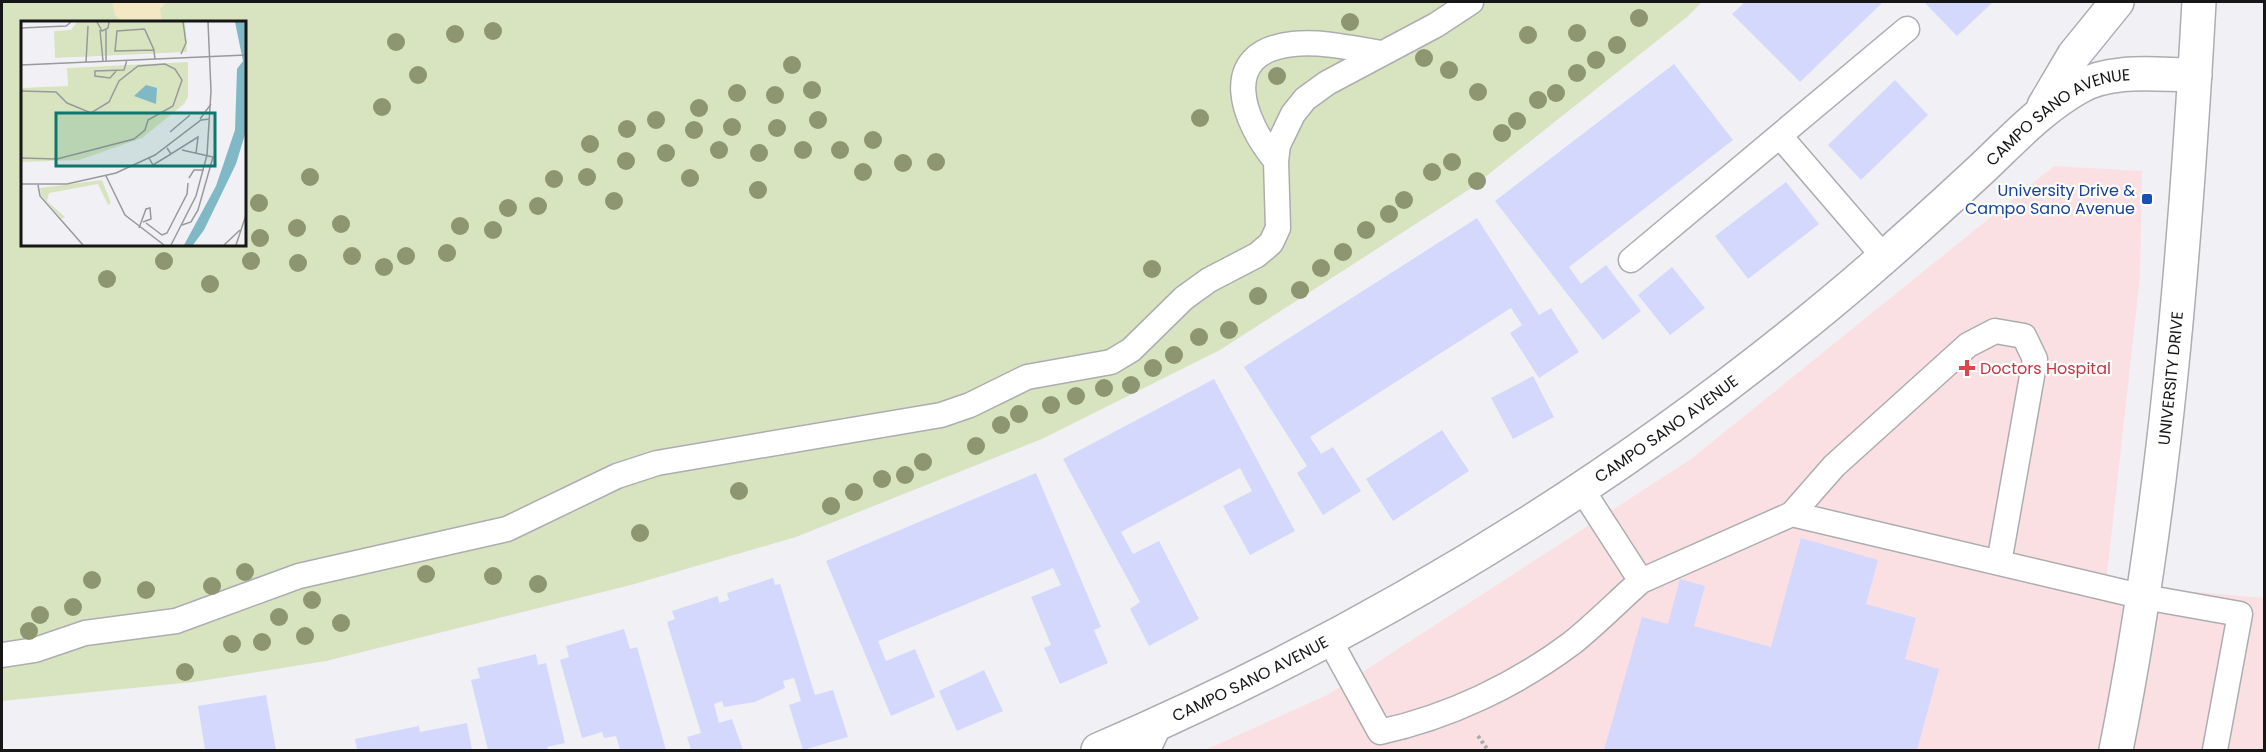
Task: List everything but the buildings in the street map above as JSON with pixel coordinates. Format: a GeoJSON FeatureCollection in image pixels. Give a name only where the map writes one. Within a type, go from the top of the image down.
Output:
{"type":"FeatureCollection","features":[{"type":"Feature","properties":{"kind":"street"},"geometry":{"type":"LineString","coordinates":[[2038,115],[2074,55],[2117,2]]}},
{"type":"Feature","properties":{"kind":"street","name":"UNIVERSITY DRIVE"},"geometry":{"type":"LineString","coordinates":[[2116,750],[2144,597],[2163,459],[2199,2]]}},
{"type":"Feature","properties":{"kind":"street","name":"CAMPO SANO AVENUE"},"geometry":{"type":"LineString","coordinates":[[1098,750],[1154,737],[1495,544],[1581,488],[1755,363],[1884,257],[2038,115],[2075,90],[2099,78],[2123,75],[2195,75]]}},
{"type":"Feature","properties":{"kind":"lane"},"geometry":{"type":"LineString","coordinates":[[2,655],[35,650],[85,633],[177,621],[299,576],[507,529],[617,476],[657,463],[941,415],[970,405],[1027,377],[1111,362],[1131,350],[1184,298],[1209,280],[1257,255],[1271,243],[1278,228],[1276,161],[1284,130],[1305,99],[1327,83],[1436,25],[1471,2]]}},
{"type":"Feature","properties":{"kind":"lane"},"geometry":{"type":"LineString","coordinates":[[1631,260],[1907,28]]}},
{"type":"Feature","properties":{"kind":"lane"},"geometry":{"type":"LineString","coordinates":[[1276,161],[1260,142],[1244,106],[1242,88],[1245,72],[1256,59],[1273,48],[1293,44],[1317,44],[1380,53]]}},
{"type":"Feature","properties":{"kind":"lane"},"geometry":{"type":"LineString","coordinates":[[1780,136],[1884,257]]}},
{"type":"Feature","properties":{"kind":"lane"},"geometry":{"type":"LineString","coordinates":[[1329,639],[1377,741],[1482,696],[1538,667],[1574,641],[1641,581],[1792,514],[1834,466],[1968,345],[1995,331],[2024,336],[2035,359],[1998,563]]}},
{"type":"Feature","properties":{"kind":"lane"},"geometry":{"type":"LineString","coordinates":[[1581,488],[1641,581]]}},
{"type":"Feature","properties":{"kind":"lane"},"geometry":{"type":"LineString","coordinates":[[1792,514],[2144,597],[2240,614],[2215,750]]}},
{"type":"Feature","properties":{"kind":"shaded area","name":"Doctors Hospital"},"geometry":{"type":"Polygon","coordinates":[[[2054,166],[2142,171],[2140,277],[2106,584],[2264,598],[2264,750],[1205,750],[1327,695],[1691,459],[2054,166]]]}},
{"type":"Feature","properties":{"kind":"green space"},"geometry":{"type":"Polygon","coordinates":[[[2,2],[1702,2],[1687,17],[1470,189],[1220,350],[1042,439],[796,537],[631,585],[326,661],[194,682],[2,701],[2,2]]]}},
{"type":"Feature","properties":{"kind":"sand"},"geometry":{"type":"Polygon","coordinates":[[[112,2],[167,2],[160,9],[162,21],[121,21],[115,15],[112,2]]]}},
{"type":"Feature","properties":{"kind":"place","name":"University Drive & Campo Sano Avenue"},"geometry":{"type":"Point","coordinates":[2147,199]}},
{"type":"Feature","properties":{"kind":"place","name":"Doctors Hospital"},"geometry":{"type":"Point","coordinates":[1967,368]}}]}
